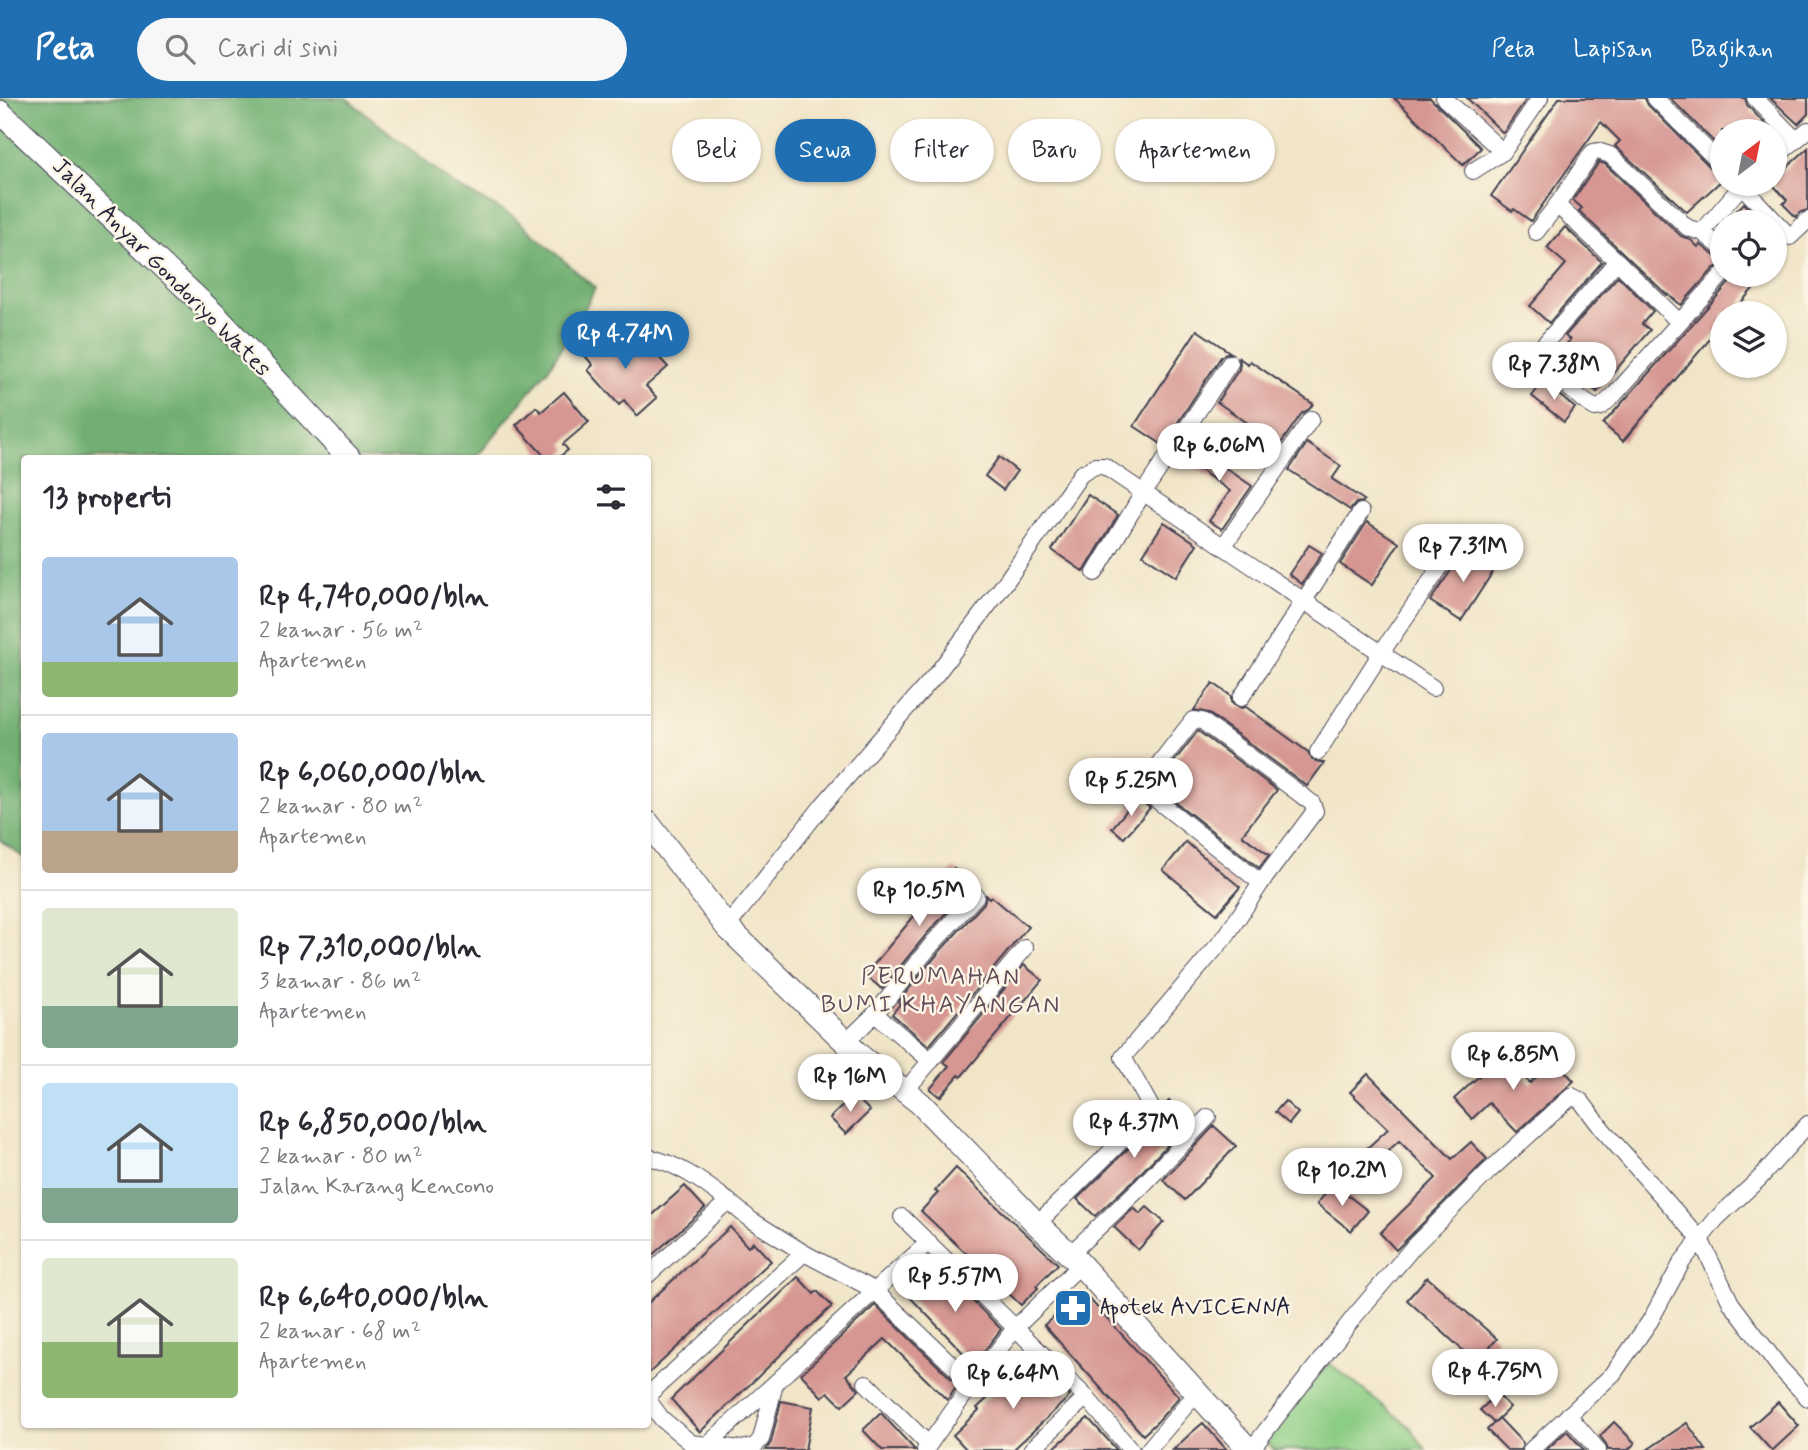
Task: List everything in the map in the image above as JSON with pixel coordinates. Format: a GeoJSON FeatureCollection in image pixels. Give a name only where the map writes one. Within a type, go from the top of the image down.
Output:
{"type":"FeatureCollection","features":[{"type":"Feature","properties":{"kind":"street"},"geometry":{"type":"LineString","coordinates":[[1444,98],[1503,152]]}},
{"type":"Feature","properties":{"kind":"street"},"geometry":{"type":"LineString","coordinates":[[1473,171],[1503,152],[1540,98]]}},
{"type":"Feature","properties":{"kind":"street"},"geometry":{"type":"LineString","coordinates":[[1655,98],[1710,153]]}},
{"type":"Feature","properties":{"kind":"street"},"geometry":{"type":"LineString","coordinates":[[1755,98],[1802,135],[1787,147]]}},
{"type":"Feature","properties":{"kind":"street","name":"Jalan Anyar Gondoriyo Wates"},"geometry":{"type":"LineString","coordinates":[[0,112],[218,317],[346,455]]}},
{"type":"Feature","properties":{"kind":"street"},"geometry":{"type":"LineString","coordinates":[[1536,232],[1593,152],[1598,151],[1609,155],[1688,228],[1702,232],[1710,238]]}},
{"type":"Feature","properties":{"kind":"street"},"geometry":{"type":"LineString","coordinates":[[1702,232],[1732,196]]}},
{"type":"Feature","properties":{"kind":"street"},"geometry":{"type":"LineString","coordinates":[[1753,196],[1790,237],[1808,220]]}},
{"type":"Feature","properties":{"kind":"street"},"geometry":{"type":"LineString","coordinates":[[1557,205],[1679,322]]}},
{"type":"Feature","properties":{"kind":"street"},"geometry":{"type":"LineString","coordinates":[[1617,261],[1541,348],[1539,355],[1543,365],[1595,408],[1601,407],[1614,395],[1711,287]]}},
{"type":"Feature","properties":{"kind":"street"},"geometry":{"type":"LineString","coordinates":[[1095,573],[1143,493],[1230,363]]}},
{"type":"Feature","properties":{"kind":"street"},"geometry":{"type":"LineString","coordinates":[[1223,547],[1311,419]]}},
{"type":"Feature","properties":{"kind":"street"},"geometry":{"type":"LineString","coordinates":[[727,928],[823,805],[938,672],[1082,474],[1096,466],[1104,466],[1433,688]]}},
{"type":"Feature","properties":{"kind":"street"},"geometry":{"type":"LineString","coordinates":[[1241,698],[1361,512]]}},
{"type":"Feature","properties":{"kind":"street"},"geometry":{"type":"LineString","coordinates":[[1318,752],[1381,653],[1450,553]]}},
{"type":"Feature","properties":{"kind":"street"},"geometry":{"type":"LineString","coordinates":[[1037,1224],[1150,1114],[1152,1109],[1123,1058],[1226,936],[1261,883],[1315,811],[1315,806],[1202,721],[1193,720],[1142,786],[1261,883]]}},
{"type":"Feature","properties":{"kind":"street"},"geometry":{"type":"LineString","coordinates":[[651,834],[727,928],[859,1056],[920,1103],[1074,1259],[1250,1450],[1414,1245],[1489,1171],[1572,1096],[1581,1101],[1603,1130],[1700,1239],[1731,1303],[1780,1368],[1808,1398]]}},
{"type":"Feature","properties":{"kind":"street"},"geometry":{"type":"LineString","coordinates":[[846,1042],[875,1014],[933,943],[976,896]]}},
{"type":"Feature","properties":{"kind":"street"},"geometry":{"type":"LineString","coordinates":[[906,1090],[1025,948]]}},
{"type":"Feature","properties":{"kind":"street"},"geometry":{"type":"LineString","coordinates":[[875,1014],[931,1061]]}},
{"type":"Feature","properties":{"kind":"street"},"geometry":{"type":"LineString","coordinates":[[866,1383],[927,1447],[1016,1327],[1072,1273],[1074,1259],[1208,1117]]}},
{"type":"Feature","properties":{"kind":"street"},"geometry":{"type":"LineString","coordinates":[[1531,1450],[1613,1374],[1650,1321],[1682,1262],[1716,1219],[1759,1179],[1808,1124]]}},
{"type":"Feature","properties":{"kind":"street"},"geometry":{"type":"LineString","coordinates":[[651,1158],[666,1161],[694,1175],[751,1220],[804,1253],[874,1290],[972,1384]]}},
{"type":"Feature","properties":{"kind":"street"},"geometry":{"type":"LineString","coordinates":[[651,1272],[728,1201]]}},
{"type":"Feature","properties":{"kind":"street"},"geometry":{"type":"LineString","coordinates":[[902,1217],[1086,1397],[1131,1450]]}},
{"type":"Feature","properties":{"kind":"street"},"geometry":{"type":"LineString","coordinates":[[707,1445],[929,1242]]}},
{"type":"Feature","properties":{"kind":"street"},"geometry":{"type":"LineString","coordinates":[[651,1395],[804,1253]]}},
{"type":"Feature","properties":{"kind":"street"},"geometry":{"type":"LineString","coordinates":[[651,1402],[662,1419],[691,1443],[742,1449],[755,1446],[761,1439],[775,1384]]}},
{"type":"Feature","properties":{"kind":"street"},"geometry":{"type":"LineString","coordinates":[[1147,1450],[1188,1403],[1199,1396]]}},
{"type":"Feature","properties":{"kind":"street"},"geometry":{"type":"LineString","coordinates":[[1031,1450],[1086,1397]]}},
{"type":"Feature","properties":{"kind":"street"},"geometry":{"type":"LineString","coordinates":[[1568,1415],[1598,1450]]}},
{"type":"Feature","properties":{"kind":"green space"},"geometry":{"type":"Polygon","coordinates":[[[0,98],[346,98],[456,186],[513,216],[595,288],[549,368],[478,455],[21,455],[21,856],[0,840],[0,98]]]}},
{"type":"Feature","properties":{"kind":"green space"},"geometry":{"type":"Polygon","coordinates":[[[1329,1363],[1410,1427],[1426,1450],[1274,1450],[1264,1439],[1329,1363]]]}},
{"type":"Feature","properties":{"kind":"building"},"geometry":{"type":"Polygon","coordinates":[[[1394,98],[1430,98],[1481,148],[1463,165],[1394,98]]]}},
{"type":"Feature","properties":{"kind":"building"},"geometry":{"type":"Polygon","coordinates":[[[1467,98],[1527,98],[1503,133],[1467,98]]]}},
{"type":"Feature","properties":{"kind":"building"},"geometry":{"type":"Polygon","coordinates":[[[1559,98],[1645,98],[1648,105],[1710,167],[1710,191],[1687,212],[1615,146],[1620,141],[1601,122],[1531,221],[1491,196],[1559,98]]]}},
{"type":"Feature","properties":{"kind":"building"},"geometry":{"type":"Polygon","coordinates":[[[1670,98],[1745,98],[1747,105],[1760,119],[1710,119],[1710,138],[1670,98]]]}},
{"type":"Feature","properties":{"kind":"building"},"geometry":{"type":"Polygon","coordinates":[[[1770,98],[1808,98],[1808,114],[1798,124],[1770,98]]]}},
{"type":"Feature","properties":{"kind":"building"},"geometry":{"type":"Polygon","coordinates":[[[1808,148],[1808,210],[1796,217],[1783,204],[1787,200],[1783,196],[1787,196],[1787,167],[1808,148]]]}},
{"type":"Feature","properties":{"kind":"building"},"geometry":{"type":"Polygon","coordinates":[[[1599,162],[1605,164],[1681,236],[1698,247],[1700,244],[1710,252],[1710,272],[1681,305],[1667,295],[1579,211],[1582,208],[1573,200],[1599,162]]]}},
{"type":"Feature","properties":{"kind":"building"},"geometry":{"type":"Polygon","coordinates":[[[1744,203],[1751,210],[1737,210],[1744,203]]]}},
{"type":"Feature","properties":{"kind":"building"},"geometry":{"type":"Polygon","coordinates":[[[1565,227],[1602,262],[1549,323],[1530,306],[1566,264],[1547,248],[1565,227]]]}},
{"type":"Feature","properties":{"kind":"building"},"geometry":{"type":"Polygon","coordinates":[[[1618,276],[1653,311],[1642,324],[1650,330],[1597,392],[1556,357],[1570,340],[1565,336],[1618,276]]]}},
{"type":"Feature","properties":{"kind":"building"},"geometry":{"type":"Polygon","coordinates":[[[1726,287],[1755,287],[1742,301],[1713,301],[1726,287]]]}},
{"type":"Feature","properties":{"kind":"building"},"geometry":{"type":"Polygon","coordinates":[[[1710,304],[1710,339],[1623,441],[1603,424],[1710,304]]]}},
{"type":"Feature","properties":{"kind":"building"},"geometry":{"type":"Polygon","coordinates":[[[1197,330],[1231,353],[1221,357],[1163,445],[1134,426],[1197,330]]]}},
{"type":"Feature","properties":{"kind":"building"},"geometry":{"type":"Polygon","coordinates":[[[600,333],[620,356],[641,338],[668,367],[646,386],[657,398],[637,416],[624,400],[619,405],[588,370],[593,365],[580,350],[600,333]]]}},
{"type":"Feature","properties":{"kind":"building"},"geometry":{"type":"Polygon","coordinates":[[[1239,358],[1248,364],[1250,361],[1313,404],[1302,413],[1270,459],[1242,440],[1252,426],[1217,402],[1239,369],[1239,358]]]}},
{"type":"Feature","properties":{"kind":"building"},"geometry":{"type":"Polygon","coordinates":[[[1543,382],[1575,408],[1564,422],[1532,396],[1543,382]]]}},
{"type":"Feature","properties":{"kind":"building"},"geometry":{"type":"Polygon","coordinates":[[[564,392],[589,422],[563,444],[568,450],[562,455],[543,455],[516,425],[536,407],[541,412],[564,392]]]}},
{"type":"Feature","properties":{"kind":"building"},"geometry":{"type":"Polygon","coordinates":[[[1189,443],[1252,486],[1222,529],[1209,521],[1230,491],[1180,456],[1189,443]]]}},
{"type":"Feature","properties":{"kind":"building"},"geometry":{"type":"Polygon","coordinates":[[[1307,443],[1341,466],[1332,479],[1364,500],[1363,502],[1356,503],[1350,510],[1289,470],[1307,443]]]}},
{"type":"Feature","properties":{"kind":"building"},"geometry":{"type":"Polygon","coordinates":[[[999,457],[1017,471],[1003,490],[985,476],[999,457]]]}},
{"type":"Feature","properties":{"kind":"building"},"geometry":{"type":"Polygon","coordinates":[[[1088,495],[1118,515],[1084,572],[1052,550],[1088,495]]]}},
{"type":"Feature","properties":{"kind":"building"},"geometry":{"type":"Polygon","coordinates":[[[1164,522],[1197,544],[1176,577],[1143,555],[1164,522]]]}},
{"type":"Feature","properties":{"kind":"building"},"geometry":{"type":"Polygon","coordinates":[[[1367,522],[1399,543],[1372,585],[1340,564],[1367,522]]]}},
{"type":"Feature","properties":{"kind":"building"},"geometry":{"type":"Polygon","coordinates":[[[1309,545],[1322,553],[1302,584],[1289,574],[1309,545]]]}},
{"type":"Feature","properties":{"kind":"building"},"geometry":{"type":"Polygon","coordinates":[[[1464,546],[1496,567],[1461,621],[1430,601],[1459,559],[1464,546]]]}},
{"type":"Feature","properties":{"kind":"building"},"geometry":{"type":"Polygon","coordinates":[[[1213,683],[1231,696],[1231,702],[1235,706],[1246,707],[1308,752],[1312,760],[1324,763],[1307,786],[1208,713],[1194,710],[1213,683]]]}},
{"type":"Feature","properties":{"kind":"building"},"geometry":{"type":"Polygon","coordinates":[[[1198,731],[1277,790],[1242,835],[1269,855],[1259,868],[1155,786],[1198,731]]]}},
{"type":"Feature","properties":{"kind":"building"},"geometry":{"type":"Polygon","coordinates":[[[1135,800],[1150,808],[1124,838],[1112,828],[1135,800]]]}},
{"type":"Feature","properties":{"kind":"building"},"geometry":{"type":"Polygon","coordinates":[[[1186,842],[1240,887],[1217,914],[1163,870],[1186,842]]]}},
{"type":"Feature","properties":{"kind":"building"},"geometry":{"type":"Polygon","coordinates":[[[954,868],[975,886],[968,889],[925,936],[882,989],[865,975],[954,868]]]}},
{"type":"Feature","properties":{"kind":"building"},"geometry":{"type":"Polygon","coordinates":[[[986,895],[989,898],[991,896],[1028,927],[929,1046],[892,1014],[900,1004],[898,1002],[941,950],[984,903],[986,895]]]}},
{"type":"Feature","properties":{"kind":"building"},"geometry":{"type":"Polygon","coordinates":[[[1024,965],[1042,980],[961,1077],[959,1075],[940,1097],[930,1089],[949,1066],[945,1060],[1024,965]]]}},
{"type":"Feature","properties":{"kind":"building"},"geometry":{"type":"Polygon","coordinates":[[[1503,1054],[1530,1083],[1555,1060],[1574,1081],[1517,1132],[1489,1103],[1472,1119],[1454,1099],[1503,1054]]]}},
{"type":"Feature","properties":{"kind":"building"},"geometry":{"type":"Polygon","coordinates":[[[1368,1074],[1452,1159],[1471,1142],[1487,1159],[1396,1250],[1380,1233],[1436,1178],[1399,1141],[1376,1162],[1365,1150],[1388,1129],[1350,1092],[1368,1074]]]}},
{"type":"Feature","properties":{"kind":"building"},"geometry":{"type":"Polygon","coordinates":[[[854,1095],[870,1111],[846,1134],[830,1118],[854,1095]]]}},
{"type":"Feature","properties":{"kind":"building"},"geometry":{"type":"Polygon","coordinates":[[[1169,1101],[1190,1121],[1135,1179],[1095,1216],[1077,1199],[1157,1120],[1162,1108],[1169,1101]]]}},
{"type":"Feature","properties":{"kind":"building"},"geometry":{"type":"Polygon","coordinates":[[[1285,1101],[1298,1113],[1289,1124],[1275,1112],[1285,1101]]]}},
{"type":"Feature","properties":{"kind":"building"},"geometry":{"type":"Polygon","coordinates":[[[1214,1126],[1236,1146],[1185,1200],[1163,1180],[1214,1126]]]}},
{"type":"Feature","properties":{"kind":"building"},"geometry":{"type":"Polygon","coordinates":[[[956,1168],[1058,1264],[1021,1305],[921,1211],[956,1168]]]}},
{"type":"Feature","properties":{"kind":"building"},"geometry":{"type":"Polygon","coordinates":[[[1333,1184],[1368,1211],[1351,1231],[1317,1204],[1333,1184]]]}},
{"type":"Feature","properties":{"kind":"building"},"geometry":{"type":"Polygon","coordinates":[[[685,1186],[705,1208],[651,1256],[651,1216],[685,1186]]]}},
{"type":"Feature","properties":{"kind":"building"},"geometry":{"type":"Polygon","coordinates":[[[1147,1207],[1164,1222],[1138,1250],[1114,1227],[1134,1208],[1140,1214],[1147,1207]]]}},
{"type":"Feature","properties":{"kind":"building"},"geometry":{"type":"Polygon","coordinates":[[[730,1227],[748,1247],[753,1242],[771,1261],[651,1371],[651,1300],[730,1227]]]}},
{"type":"Feature","properties":{"kind":"building"},"geometry":{"type":"Polygon","coordinates":[[[937,1266],[1001,1329],[972,1362],[907,1294],[937,1266]]]}},
{"type":"Feature","properties":{"kind":"building"},"geometry":{"type":"Polygon","coordinates":[[[798,1277],[814,1294],[817,1291],[832,1306],[700,1432],[671,1399],[798,1277]]]}},
{"type":"Feature","properties":{"kind":"building"},"geometry":{"type":"Polygon","coordinates":[[[1427,1277],[1497,1339],[1476,1362],[1407,1300],[1427,1277]]]}},
{"type":"Feature","properties":{"kind":"building"},"geometry":{"type":"Polygon","coordinates":[[[1083,1292],[1179,1397],[1143,1435],[1044,1325],[1083,1292]]]}},
{"type":"Feature","properties":{"kind":"building"},"geometry":{"type":"Polygon","coordinates":[[[875,1305],[958,1385],[947,1400],[885,1339],[846,1375],[859,1390],[842,1406],[828,1392],[822,1397],[801,1374],[875,1305]]]}},
{"type":"Feature","properties":{"kind":"building"},"geometry":{"type":"Polygon","coordinates":[[[1031,1358],[1070,1396],[1013,1450],[967,1450],[953,1435],[979,1410],[977,1408],[1031,1358]]]}},
{"type":"Feature","properties":{"kind":"building"},"geometry":{"type":"Polygon","coordinates":[[[1497,1394],[1510,1407],[1494,1423],[1480,1410],[1497,1394]]]}},
{"type":"Feature","properties":{"kind":"building"},"geometry":{"type":"Polygon","coordinates":[[[781,1401],[813,1407],[805,1450],[766,1450],[771,1442],[781,1401]]]}},
{"type":"Feature","properties":{"kind":"building"},"geometry":{"type":"Polygon","coordinates":[[[1778,1402],[1799,1426],[1771,1450],[1750,1427],[1778,1402]]]}},
{"type":"Feature","properties":{"kind":"building"},"geometry":{"type":"Polygon","coordinates":[[[881,1413],[915,1450],[882,1450],[863,1430],[881,1413]]]}},
{"type":"Feature","properties":{"kind":"building"},"geometry":{"type":"Polygon","coordinates":[[[1088,1418],[1117,1450],[1052,1450],[1088,1418]]]}},
{"type":"Feature","properties":{"kind":"building"},"geometry":{"type":"Polygon","coordinates":[[[1499,1418],[1523,1443],[1521,1450],[1507,1450],[1487,1430],[1499,1418]]]}},
{"type":"Feature","properties":{"kind":"building"},"geometry":{"type":"Polygon","coordinates":[[[1614,1422],[1635,1443],[1628,1450],[1608,1450],[1600,1436],[1614,1422]]]}},
{"type":"Feature","properties":{"kind":"building"},"geometry":{"type":"Polygon","coordinates":[[[1203,1423],[1227,1450],[1173,1450],[1190,1434],[1203,1423]]]}},
{"type":"Feature","properties":{"kind":"building"},"geometry":{"type":"Polygon","coordinates":[[[1687,1423],[1706,1450],[1647,1450],[1687,1423]]]}},
{"type":"Feature","properties":{"kind":"building"},"geometry":{"type":"Polygon","coordinates":[[[1567,1431],[1584,1450],[1546,1450],[1567,1431]]]}},
{"type":"Feature","properties":{"kind":"place","name":"Apotek AVICENNA"},"geometry":{"type":"Point","coordinates":[1073,1308]}},
{"type":"Feature","properties":{"kind":"district","name":"PERUMAHAN BUMI KHAYANGAN"},"geometry":{"type":"Point","coordinates":[941,991]}}]}
